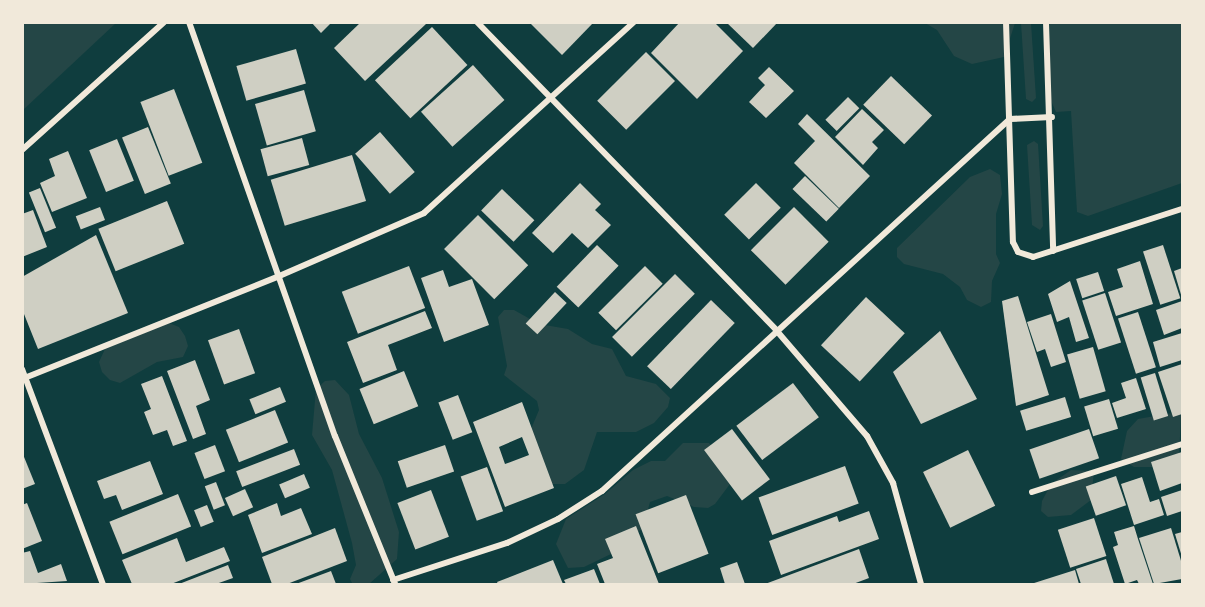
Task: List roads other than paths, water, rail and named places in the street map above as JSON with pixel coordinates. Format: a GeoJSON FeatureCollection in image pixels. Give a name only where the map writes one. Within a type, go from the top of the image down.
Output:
{"type":"FeatureCollection","features":[{"type":"Feature","properties":{"kind":"street"},"geometry":{"type":"LineString","coordinates":[[22,150],[164,22]]}},
{"type":"Feature","properties":{"kind":"street"},"geometry":{"type":"LineString","coordinates":[[189,22],[278,277],[394,582],[507,543],[558,519],[602,491],[1010,118],[1052,117]]}},
{"type":"Feature","properties":{"kind":"street"},"geometry":{"type":"LineString","coordinates":[[477,22],[776,330],[867,436],[893,483],[921,585]]}},
{"type":"Feature","properties":{"kind":"street"},"geometry":{"type":"LineString","coordinates":[[24,379],[278,277],[424,213],[551,100],[634,22]]}},
{"type":"Feature","properties":{"kind":"street"},"geometry":{"type":"LineString","coordinates":[[1006,22],[1013,242],[1018,252],[1033,256],[1053,251],[1182,209]]}},
{"type":"Feature","properties":{"kind":"street"},"geometry":{"type":"LineString","coordinates":[[1046,22],[1052,117],[1053,251]]}},
{"type":"Feature","properties":{"kind":"street"},"geometry":{"type":"LineString","coordinates":[[22,369],[103,585]]}},
{"type":"Feature","properties":{"kind":"street"},"geometry":{"type":"LineString","coordinates":[[1032,492],[1182,444]]}}]}
